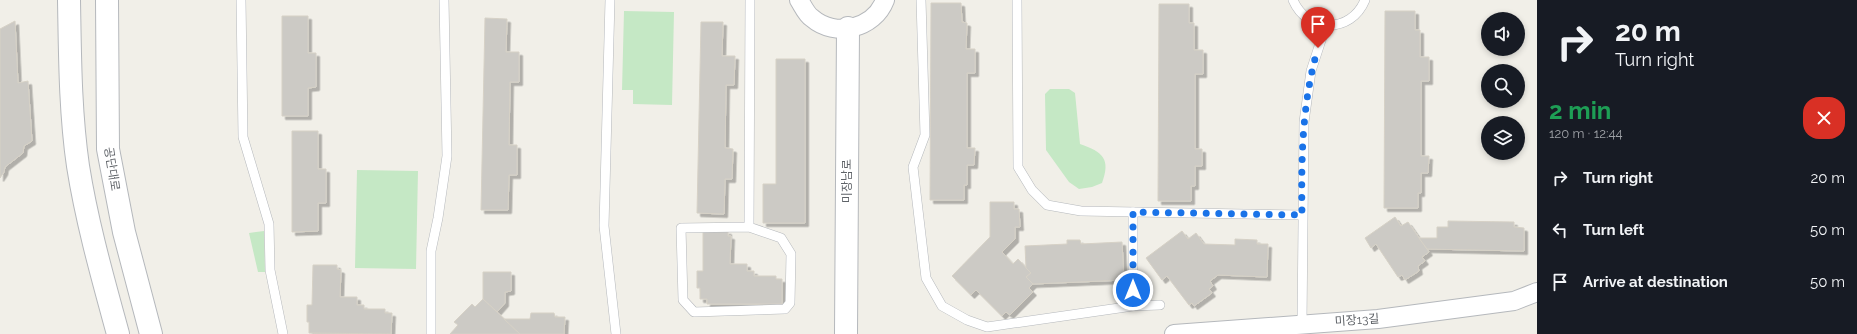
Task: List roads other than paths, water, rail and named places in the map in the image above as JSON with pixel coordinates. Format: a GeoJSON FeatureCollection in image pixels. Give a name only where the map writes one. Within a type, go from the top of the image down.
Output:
{"type":"FeatureCollection","features":[{"type":"Feature","properties":{"kind":"street"},"geometry":{"type":"LineString","coordinates":[[69,0],[70,81],[78,165],[84,200],[118,334]]}},
{"type":"Feature","properties":{"kind":"street","name":"공단대로"},"geometry":{"type":"LineString","coordinates":[[107,0],[108,149],[124,232],[151,334]]}},
{"type":"Feature","properties":{"kind":"street"},"geometry":{"type":"LineString","coordinates":[[799,0],[811,18],[825,26],[841,29],[858,27],[871,19],[882,7],[885,0]]}},
{"type":"Feature","properties":{"kind":"street","name":"미장남로"},"geometry":{"type":"LineString","coordinates":[[846,334],[848,28]]}},
{"type":"Feature","properties":{"kind":"street","name":"미장13길"},"geometry":{"type":"LineString","coordinates":[[1174,334],[1378,319],[1514,301],[1537,292]]}},
{"type":"Feature","properties":{"kind":"lane"},"geometry":{"type":"LineString","coordinates":[[241,0],[244,137],[269,224],[270,270],[283,334]]}},
{"type":"Feature","properties":{"kind":"lane"},"geometry":{"type":"LineString","coordinates":[[431,334],[431,250],[438,218],[447,156],[444,0]]}},
{"type":"Feature","properties":{"kind":"lane"},"geometry":{"type":"LineString","coordinates":[[610,0],[604,226],[616,334]]}},
{"type":"Feature","properties":{"kind":"lane"},"geometry":{"type":"LineString","coordinates":[[749,226],[750,0]]}},
{"type":"Feature","properties":{"kind":"lane"},"geometry":{"type":"LineString","coordinates":[[921,0],[925,135],[913,167],[926,278],[942,306],[967,320],[987,328],[1133,306],[1160,305]]}},
{"type":"Feature","properties":{"kind":"lane"},"geometry":{"type":"LineString","coordinates":[[1018,0],[1018,167],[1032,190],[1047,205],[1081,211],[1302,215]]}},
{"type":"Feature","properties":{"kind":"lane"},"geometry":{"type":"LineString","coordinates":[[1293,0],[1296,8],[1305,18],[1316,24],[1326,25],[1342,24],[1353,17],[1362,8],[1365,0]]}},
{"type":"Feature","properties":{"kind":"lane"},"geometry":{"type":"LineString","coordinates":[[1302,324],[1304,122],[1311,72],[1326,25]]}},
{"type":"Feature","properties":{"kind":"lane"},"geometry":{"type":"LineString","coordinates":[[1133,212],[1133,306]]}},
{"type":"Feature","properties":{"kind":"lane"},"geometry":{"type":"LineString","coordinates":[[749,226],[781,238],[791,254],[790,304],[785,309],[694,312],[683,300],[681,228],[749,226]]}}]}
